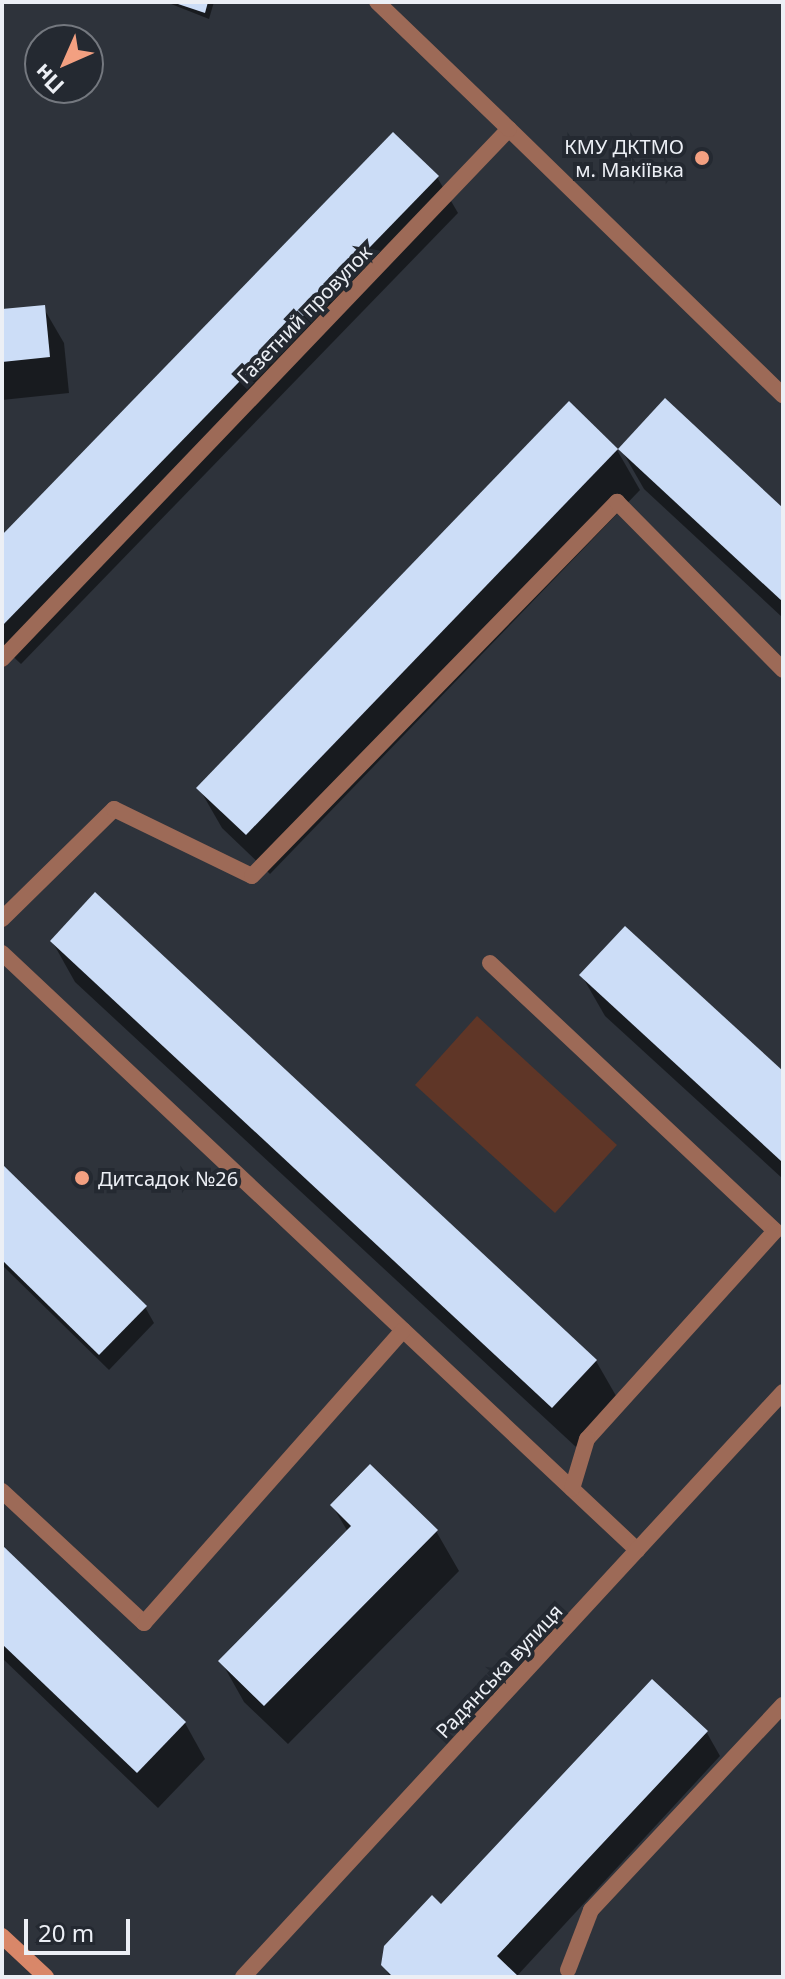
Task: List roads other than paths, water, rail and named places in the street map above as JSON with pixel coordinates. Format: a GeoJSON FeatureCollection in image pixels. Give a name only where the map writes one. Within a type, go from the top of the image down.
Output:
{"type":"FeatureCollection","features":[{"type":"Feature","properties":{"kind":"main road"},"geometry":{"type":"LineString","coordinates":[[2,1936],[46,1977]]}},
{"type":"Feature","properties":{"kind":"street"},"geometry":{"type":"LineString","coordinates":[[377,2],[783,395]]}},
{"type":"Feature","properties":{"kind":"street","name":"Газетний провулок"},"geometry":{"type":"LineString","coordinates":[[2,659],[509,129]]}},
{"type":"Feature","properties":{"kind":"street"},"geometry":{"type":"LineString","coordinates":[[2,919],[114,809],[252,876],[617,502],[783,670]]}},
{"type":"Feature","properties":{"kind":"street"},"geometry":{"type":"LineString","coordinates":[[2,953],[637,1550]]}},
{"type":"Feature","properties":{"kind":"street"},"geometry":{"type":"LineString","coordinates":[[490,963],[775,1231],[587,1439],[572,1489]]}},
{"type":"Feature","properties":{"kind":"street"},"geometry":{"type":"LineString","coordinates":[[2,1491],[144,1623],[403,1330]]}},
{"type":"Feature","properties":{"kind":"street","name":"Радянська вулиця"},"geometry":{"type":"LineString","coordinates":[[243,1977],[783,1392]]}},
{"type":"Feature","properties":{"kind":"street"},"geometry":{"type":"LineString","coordinates":[[568,1970],[591,1910],[783,1705]]}},
{"type":"Feature","properties":{"kind":"street"},"geometry":{"type":"LineString","coordinates":[[255,1977],[277,1941]]}},
{"type":"Feature","properties":{"kind":"place","name":"КМУ ДКТМО м. Макіївка"},"geometry":{"type":"Point","coordinates":[702,158]}},
{"type":"Feature","properties":{"kind":"place","name":"Дитсадок №26"},"geometry":{"type":"Point","coordinates":[82,1178]}}]}
